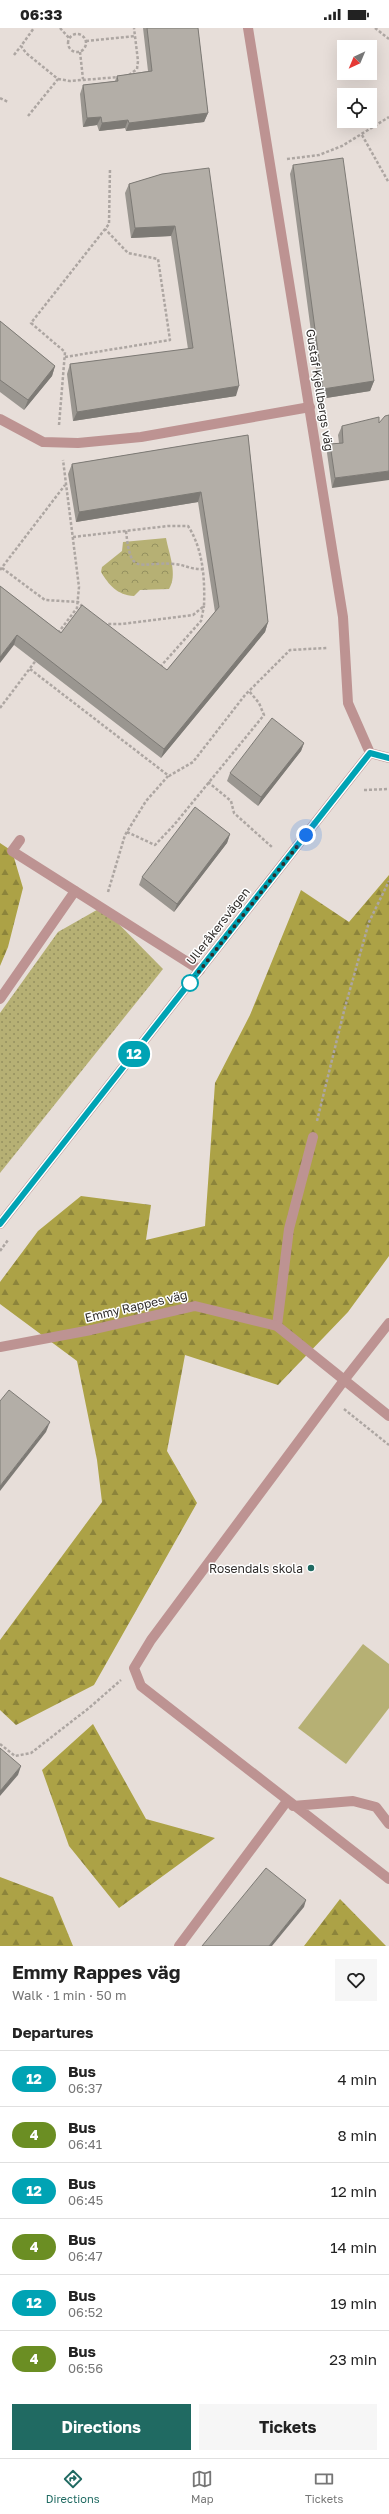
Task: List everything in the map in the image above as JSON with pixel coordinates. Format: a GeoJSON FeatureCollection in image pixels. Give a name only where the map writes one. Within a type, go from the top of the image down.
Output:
{"type":"FeatureCollection","features":[{"type":"Feature","properties":{"kind":"street","name":"Gustaf Kjellbergs väg"},"geometry":{"type":"LineString","coordinates":[[248,28],[343,617],[348,703],[370,753]]}},
{"type":"Feature","properties":{"kind":"street"},"geometry":{"type":"LineString","coordinates":[[0,419],[43,442],[78,443],[141,437],[310,407]]}},
{"type":"Feature","properties":{"kind":"street"},"geometry":{"type":"LineString","coordinates":[[370,753],[389,758]]}},
{"type":"Feature","properties":{"kind":"street","name":"Ulleråkersvägen"},"geometry":{"type":"LineString","coordinates":[[0,1224],[370,753]]}},
{"type":"Feature","properties":{"kind":"street"},"geometry":{"type":"LineString","coordinates":[[20,840],[12,851],[200,970]]}},
{"type":"Feature","properties":{"kind":"street"},"geometry":{"type":"LineString","coordinates":[[0,999],[75,891]]}},
{"type":"Feature","properties":{"kind":"street"},"geometry":{"type":"LineString","coordinates":[[277,1326],[289,1229],[313,1137]]}},
{"type":"Feature","properties":{"kind":"street","name":"Emmy Rappes väg"},"geometry":{"type":"LineString","coordinates":[[0,1347],[91,1330],[195,1306],[277,1326],[345,1379],[389,1416]]}},
{"type":"Feature","properties":{"kind":"street"},"geometry":{"type":"LineString","coordinates":[[389,1323],[345,1379],[151,1640],[134,1668],[141,1686],[389,1879]]}},
{"type":"Feature","properties":{"kind":"street"},"geometry":{"type":"LineString","coordinates":[[290,1803],[352,1801],[376,1807],[389,1824]]}},
{"type":"Feature","properties":{"kind":"street"},"geometry":{"type":"LineString","coordinates":[[179,1946],[290,1803]]}},
{"type":"Feature","properties":{"kind":"path"},"geometry":{"type":"LineString","coordinates":[[14,55],[34,28]]}},
{"type":"Feature","properties":{"kind":"path"},"geometry":{"type":"LineString","coordinates":[[60,28],[69,38]]}},
{"type":"Feature","properties":{"kind":"path"},"geometry":{"type":"LineString","coordinates":[[21,46],[58,79],[70,81],[115,78],[133,73],[137,69],[138,61],[134,28]]}},
{"type":"Feature","properties":{"kind":"path"},"geometry":{"type":"LineString","coordinates":[[375,28],[389,39]]}},
{"type":"Feature","properties":{"kind":"path"},"geometry":{"type":"LineString","coordinates":[[69,38],[78,34],[86,41],[135,36]]}},
{"type":"Feature","properties":{"kind":"path"},"geometry":{"type":"LineString","coordinates":[[69,38],[68,44],[70,50],[80,52],[85,49],[86,41]]}},
{"type":"Feature","properties":{"kind":"path"},"geometry":{"type":"LineString","coordinates":[[80,52],[83,79]]}},
{"type":"Feature","properties":{"kind":"path"},"geometry":{"type":"LineString","coordinates":[[28,116],[58,79]]}},
{"type":"Feature","properties":{"kind":"path"},"geometry":{"type":"LineString","coordinates":[[0,98],[8,102]]}},
{"type":"Feature","properties":{"kind":"path"},"geometry":{"type":"LineString","coordinates":[[270,162],[319,155],[342,146],[389,117]]}},
{"type":"Feature","properties":{"kind":"path"},"geometry":{"type":"LineString","coordinates":[[362,135],[388,178],[389,183]]}},
{"type":"Feature","properties":{"kind":"path"},"geometry":{"type":"LineString","coordinates":[[53,638],[77,608],[79,587],[58,420],[65,352],[31,323],[109,224],[110,168]]}},
{"type":"Feature","properties":{"kind":"path"},"geometry":{"type":"LineString","coordinates":[[65,357],[170,340],[158,259],[128,253],[105,229]]}},
{"type":"Feature","properties":{"kind":"path"},"geometry":{"type":"LineString","coordinates":[[66,485],[1,569],[45,600],[78,602],[89,611]]}},
{"type":"Feature","properties":{"kind":"path"},"geometry":{"type":"LineString","coordinates":[[73,537],[188,526],[197,539],[205,583],[204,606],[201,621],[161,667],[155,662]]}},
{"type":"Feature","properties":{"kind":"path"},"geometry":{"type":"LineString","coordinates":[[126,531],[128,555],[133,561],[140,565],[177,564],[189,569],[203,569]]}},
{"type":"Feature","properties":{"kind":"path"},"geometry":{"type":"LineString","coordinates":[[107,625],[193,615],[204,606]]}},
{"type":"Feature","properties":{"kind":"path"},"geometry":{"type":"LineString","coordinates":[[101,620],[113,630]]}},
{"type":"Feature","properties":{"kind":"path"},"geometry":{"type":"LineString","coordinates":[[102,907],[127,832],[146,801],[168,776],[193,762],[249,691],[290,650],[344,648]]}},
{"type":"Feature","properties":{"kind":"path"},"geometry":{"type":"LineString","coordinates":[[0,708],[39,657]]}},
{"type":"Feature","properties":{"kind":"path"},"geometry":{"type":"LineString","coordinates":[[30,669],[168,776]]}},
{"type":"Feature","properties":{"kind":"path"},"geometry":{"type":"LineString","coordinates":[[127,832],[155,845],[174,825],[264,715],[259,703],[249,691]]}},
{"type":"Feature","properties":{"kind":"path"},"geometry":{"type":"LineString","coordinates":[[208,782],[231,801],[234,813],[275,850]]}},
{"type":"Feature","properties":{"kind":"path"},"geometry":{"type":"LineString","coordinates":[[313,1137],[344,1011],[369,922],[389,881]]}},
{"type":"Feature","properties":{"kind":"path"},"geometry":{"type":"LineString","coordinates":[[342,1407],[389,1445]]}},
{"type":"Feature","properties":{"kind":"path"},"geometry":{"type":"LineString","coordinates":[[0,1744],[15,1756],[31,1753],[89,1708],[134,1668]]}},
{"type":"Feature","properties":{"kind":"green space"},"geometry":{"type":"Polygon","coordinates":[[[166,538],[173,571],[172,583],[169,589],[140,590],[134,596],[123,594],[107,581],[101,572],[102,567],[122,551],[123,542],[166,538]]]}},
{"type":"Feature","properties":{"kind":"green space"},"geometry":{"type":"Polygon","coordinates":[[[0,843],[12,851],[23,888],[8,947],[0,966],[0,843]]]}},
{"type":"Feature","properties":{"kind":"green space"},"geometry":{"type":"Polygon","coordinates":[[[389,875],[389,1256],[348,1312],[278,1385],[185,1355],[167,1451],[197,1503],[94,1685],[16,1725],[0,1710],[0,1640],[102,1502],[97,1460],[77,1361],[0,1304],[0,1282],[38,1231],[81,1196],[151,1205],[146,1240],[205,1226],[215,1083],[250,1015],[301,890],[349,922],[389,875]]]}},
{"type":"Feature","properties":{"kind":"green space"},"geometry":{"type":"Polygon","coordinates":[[[102,907],[163,969],[0,1173],[0,1013],[58,932],[102,907]]]}},
{"type":"Feature","properties":{"kind":"green space"},"geometry":{"type":"Polygon","coordinates":[[[363,1644],[389,1664],[389,1708],[346,1764],[298,1728],[363,1644]]]}},
{"type":"Feature","properties":{"kind":"green space"},"geometry":{"type":"Polygon","coordinates":[[[93,1724],[146,1819],[215,1838],[119,1908],[69,1846],[42,1770],[93,1724]]]}},
{"type":"Feature","properties":{"kind":"green space"},"geometry":{"type":"Polygon","coordinates":[[[0,1877],[53,1897],[73,1946],[0,1946],[0,1877]]]}},
{"type":"Feature","properties":{"kind":"green space"},"geometry":{"type":"Polygon","coordinates":[[[340,1899],[386,1946],[304,1946],[340,1899]]]}},
{"type":"Feature","properties":{"kind":"building"},"geometry":{"type":"Polygon","coordinates":[[[147,28],[198,28],[208,113],[129,123],[128,120],[102,123],[101,117],[87,118],[83,85],[118,81],[117,76],[152,71],[147,28]]]}},
{"type":"Feature","properties":{"kind":"building"},"geometry":{"type":"Polygon","coordinates":[[[343,158],[374,381],[323,389],[293,165],[343,158]]]}},
{"type":"Feature","properties":{"kind":"building"},"geometry":{"type":"Polygon","coordinates":[[[209,168],[239,386],[77,412],[70,364],[193,348],[175,226],[135,228],[129,184],[162,174],[209,168]]]}},
{"type":"Feature","properties":{"kind":"building"},"geometry":{"type":"Polygon","coordinates":[[[0,321],[55,366],[28,400],[0,380],[0,321]]]}},
{"type":"Feature","properties":{"kind":"building"},"geometry":{"type":"Polygon","coordinates":[[[389,415],[389,471],[335,478],[330,444],[343,443],[342,426],[379,417],[379,423],[385,416],[389,415]]]}},
{"type":"Feature","properties":{"kind":"building"},"geometry":{"type":"Polygon","coordinates":[[[248,435],[268,622],[164,749],[17,635],[0,657],[0,586],[61,633],[82,605],[167,670],[219,607],[201,492],[79,512],[72,464],[248,435]]]}},
{"type":"Feature","properties":{"kind":"building"},"geometry":{"type":"Polygon","coordinates":[[[272,718],[304,743],[261,797],[230,773],[272,718]]]}},
{"type":"Feature","properties":{"kind":"building"},"geometry":{"type":"Polygon","coordinates":[[[195,807],[230,834],[177,904],[142,877],[195,807]]]}},
{"type":"Feature","properties":{"kind":"building"},"geometry":{"type":"Polygon","coordinates":[[[9,1390],[50,1422],[0,1486],[0,1401],[9,1390]]]}},
{"type":"Feature","properties":{"kind":"building"},"geometry":{"type":"Polygon","coordinates":[[[0,1748],[21,1766],[0,1791],[0,1748]]]}},
{"type":"Feature","properties":{"kind":"building"},"geometry":{"type":"Polygon","coordinates":[[[266,1868],[306,1900],[269,1946],[202,1946],[266,1868]]]}},
{"type":"Feature","properties":{"kind":"bus line","name":"12"},"geometry":{"type":"LineString","coordinates":[[0,1224],[370,753],[389,758]]}},
{"type":"Feature","properties":{"kind":"place","name":"Rosendals skola"},"geometry":{"type":"Point","coordinates":[311,1568]}},
{"type":"Feature","properties":{"kind":"route"},"geometry":{"type":"LineString","coordinates":[[190,983],[306,835]]}}]}
